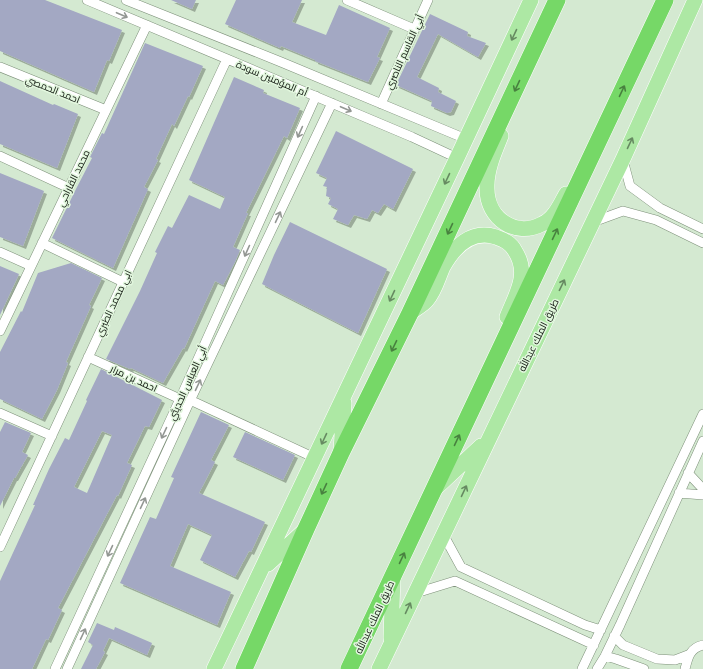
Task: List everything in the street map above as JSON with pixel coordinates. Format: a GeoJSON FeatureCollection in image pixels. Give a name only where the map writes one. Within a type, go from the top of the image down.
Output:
{"type":"FeatureCollection","features":[{"type":"Feature","properties":{"kind":"highway"},"geometry":{"type":"LineString","coordinates":[[244,669],[341,453],[410,313],[557,0]]}},
{"type":"Feature","properties":{"kind":"highway","name":"طريق الملك عبدالله"},"geometry":{"type":"LineString","coordinates":[[349,669],[665,0]]}},
{"type":"Feature","properties":{"kind":"main road"},"geometry":{"type":"LineString","coordinates":[[214,669],[466,139],[530,0]]}},
{"type":"Feature","properties":{"kind":"main road","name":"طريق الملك عبدالله"},"geometry":{"type":"LineString","coordinates":[[380,669],[488,439],[593,222],[695,0]]}},
{"type":"Feature","properties":{"kind":"main road"},"geometry":{"type":"LineString","coordinates":[[506,110],[503,132],[494,153],[487,188],[491,209],[502,222],[511,226],[532,228],[543,224],[552,218],[585,156],[595,149]]}},
{"type":"Feature","properties":{"kind":"main road"},"geometry":{"type":"LineString","coordinates":[[410,313],[426,301],[444,267],[461,243],[472,237],[483,234],[506,241],[514,249],[520,261],[522,273],[518,289],[499,338],[494,362]]}},
{"type":"Feature","properties":{"kind":"main road"},"geometry":{"type":"LineString","coordinates":[[341,453],[345,394]]}},
{"type":"Feature","properties":{"kind":"main road"},"geometry":{"type":"LineString","coordinates":[[434,490],[488,439]]}},
{"type":"Feature","properties":{"kind":"main road"},"geometry":{"type":"LineString","coordinates":[[261,570],[306,529]]}},
{"type":"Feature","properties":{"kind":"main road"},"geometry":{"type":"LineString","coordinates":[[391,645],[394,576]]}},
{"type":"Feature","properties":{"kind":"street","name":"أم المؤمنين سودة"},"geometry":{"type":"LineString","coordinates":[[86,0],[316,96],[457,158]]}},
{"type":"Feature","properties":{"kind":"street","name":"أم المؤمنين سودة"},"geometry":{"type":"LineString","coordinates":[[126,0],[281,62],[466,139]]}},
{"type":"Feature","properties":{"kind":"street"},"geometry":{"type":"LineString","coordinates":[[347,0],[414,29]]}},
{"type":"Feature","properties":{"kind":"street","name":"أبي القاسم الناصري"},"geometry":{"type":"LineString","coordinates":[[381,104],[428,0]]}},
{"type":"Feature","properties":{"kind":"street","name":"محمد القاراحي"},"geometry":{"type":"LineString","coordinates":[[0,330],[147,25]]}},
{"type":"Feature","properties":{"kind":"street","name":"ابي محمد الطبري"},"geometry":{"type":"LineString","coordinates":[[0,547],[227,59]]}},
{"type":"Feature","properties":{"kind":"street","name":"احمد الحمصي"},"geometry":{"type":"LineString","coordinates":[[0,67],[106,110]]}},
{"type":"Feature","properties":{"kind":"street","name":"أبي العباس الحديثي"},"geometry":{"type":"LineString","coordinates":[[55,669],[180,399],[316,96]]}},
{"type":"Feature","properties":{"kind":"street","name":"أبي العباس الحديثي"},"geometry":{"type":"LineString","coordinates":[[67,669],[190,400],[332,103]]}},
{"type":"Feature","properties":{"kind":"street"},"geometry":{"type":"LineString","coordinates":[[0,156],[68,188]]}},
{"type":"Feature","properties":{"kind":"street"},"geometry":{"type":"LineString","coordinates":[[622,159],[630,186],[660,208],[703,229]]}},
{"type":"Feature","properties":{"kind":"street"},"geometry":{"type":"LineString","coordinates":[[593,222],[623,212],[656,220],[703,243]]}},
{"type":"Feature","properties":{"kind":"street"},"geometry":{"type":"LineString","coordinates":[[42,243],[123,282]]}},
{"type":"Feature","properties":{"kind":"street"},"geometry":{"type":"LineString","coordinates":[[0,252],[31,266]]}},
{"type":"Feature","properties":{"kind":"street","name":"احمد بن مرار"},"geometry":{"type":"LineString","coordinates":[[88,357],[180,399]]}},
{"type":"Feature","properties":{"kind":"street"},"geometry":{"type":"LineString","coordinates":[[190,400],[315,458]]}},
{"type":"Feature","properties":{"kind":"street"},"geometry":{"type":"LineString","coordinates":[[0,413],[52,436]]}},
{"type":"Feature","properties":{"kind":"street"},"geometry":{"type":"LineString","coordinates":[[582,669],[703,414]]}},
{"type":"Feature","properties":{"kind":"street"},"geometry":{"type":"LineString","coordinates":[[597,669],[614,636],[703,441]]}},
{"type":"Feature","properties":{"kind":"street"},"geometry":{"type":"LineString","coordinates":[[688,473],[703,489]]}},
{"type":"Feature","properties":{"kind":"street"},"geometry":{"type":"LineString","coordinates":[[679,493],[703,495]]}},
{"type":"Feature","properties":{"kind":"street"},"geometry":{"type":"LineString","coordinates":[[443,534],[461,566],[585,625],[601,630]]}},
{"type":"Feature","properties":{"kind":"street"},"geometry":{"type":"LineString","coordinates":[[416,592],[455,581],[594,645]]}},
{"type":"Feature","properties":{"kind":"street"},"geometry":{"type":"LineString","coordinates":[[614,636],[623,645],[657,659],[675,660],[688,655],[699,646],[703,645]]}},
{"type":"Feature","properties":{"kind":"street"},"geometry":{"type":"LineString","coordinates":[[685,669],[688,655]]}},
{"type":"Feature","properties":{"kind":"street"},"geometry":{"type":"LineString","coordinates":[[604,656],[644,669]]}},
{"type":"Feature","properties":{"kind":"building"},"geometry":{"type":"Polygon","coordinates":[[[0,0],[45,0],[122,30],[109,61],[107,60],[94,92],[0,51],[0,0]]]}},
{"type":"Feature","properties":{"kind":"building"},"geometry":{"type":"Polygon","coordinates":[[[171,0],[196,0],[192,9],[171,0]]]}},
{"type":"Feature","properties":{"kind":"building"},"geometry":{"type":"Polygon","coordinates":[[[236,0],[302,0],[292,22],[326,35],[339,5],[390,28],[377,57],[380,58],[368,82],[281,46],[280,48],[225,24],[236,0]]]}},
{"type":"Feature","properties":{"kind":"building"},"geometry":{"type":"Polygon","coordinates":[[[430,14],[468,32],[467,36],[486,43],[478,57],[438,34],[417,77],[439,88],[438,92],[456,101],[451,112],[447,113],[431,106],[432,101],[396,85],[430,14]]]}},
{"type":"Feature","properties":{"kind":"building"},"geometry":{"type":"Polygon","coordinates":[[[145,43],[203,66],[174,126],[172,124],[156,159],[158,160],[144,187],[148,189],[113,268],[52,238],[92,158],[90,157],[102,133],[104,134],[145,43]]]}},
{"type":"Feature","properties":{"kind":"building"},"geometry":{"type":"Polygon","coordinates":[[[234,77],[264,90],[263,93],[300,108],[287,138],[284,136],[246,213],[248,213],[233,247],[240,250],[235,262],[223,285],[215,281],[184,349],[183,348],[163,383],[131,368],[130,369],[106,359],[140,291],[157,253],[155,252],[168,226],[172,228],[189,195],[220,209],[225,197],[189,180],[234,77]]]}},
{"type":"Feature","properties":{"kind":"building"},"geometry":{"type":"Polygon","coordinates":[[[0,81],[53,105],[54,104],[78,114],[57,168],[0,144],[0,81]]]}},
{"type":"Feature","properties":{"kind":"building"},"geometry":{"type":"Polygon","coordinates":[[[336,131],[413,169],[393,209],[384,204],[378,213],[372,210],[367,219],[354,215],[348,225],[333,219],[338,209],[328,204],[331,198],[326,196],[327,187],[323,186],[327,178],[316,173],[336,131]]]}},
{"type":"Feature","properties":{"kind":"building"},"geometry":{"type":"Polygon","coordinates":[[[0,173],[44,191],[23,246],[0,237],[0,173]]]}},
{"type":"Feature","properties":{"kind":"building"},"geometry":{"type":"Polygon","coordinates":[[[290,222],[387,269],[358,333],[262,284],[290,222]]]}},
{"type":"Feature","properties":{"kind":"building"},"geometry":{"type":"Polygon","coordinates":[[[71,263],[102,278],[89,305],[91,306],[66,362],[68,363],[57,390],[42,419],[0,399],[0,352],[21,311],[22,312],[38,273],[71,263]]]}},
{"type":"Feature","properties":{"kind":"building"},"geometry":{"type":"Polygon","coordinates":[[[0,266],[19,274],[0,315],[0,266]]]}},
{"type":"Feature","properties":{"kind":"building"},"geometry":{"type":"Polygon","coordinates":[[[101,369],[162,400],[149,427],[145,426],[127,463],[132,465],[118,496],[117,495],[58,608],[62,610],[32,669],[0,669],[0,581],[35,505],[33,505],[49,469],[65,438],[69,440],[87,401],[86,400],[101,369]],[[102,431],[74,487],[87,493],[112,435],[102,431]]]}},
{"type":"Feature","properties":{"kind":"building"},"geometry":{"type":"Polygon","coordinates":[[[201,412],[229,425],[211,460],[215,462],[199,493],[265,522],[251,552],[249,551],[235,577],[200,560],[212,535],[188,524],[170,566],[231,592],[217,625],[120,583],[150,517],[156,519],[174,478],[171,477],[201,412]]]}},
{"type":"Feature","properties":{"kind":"building"},"geometry":{"type":"Polygon","coordinates":[[[5,422],[31,433],[22,452],[28,455],[14,478],[0,506],[0,432],[5,422]]]}},
{"type":"Feature","properties":{"kind":"building"},"geometry":{"type":"Polygon","coordinates":[[[245,432],[295,455],[283,480],[233,457],[245,432]]]}},
{"type":"Feature","properties":{"kind":"building"},"geometry":{"type":"Polygon","coordinates":[[[97,623],[114,630],[115,627],[152,643],[147,655],[109,638],[103,651],[105,652],[96,669],[81,669],[93,645],[88,642],[97,623]]]}}]}
